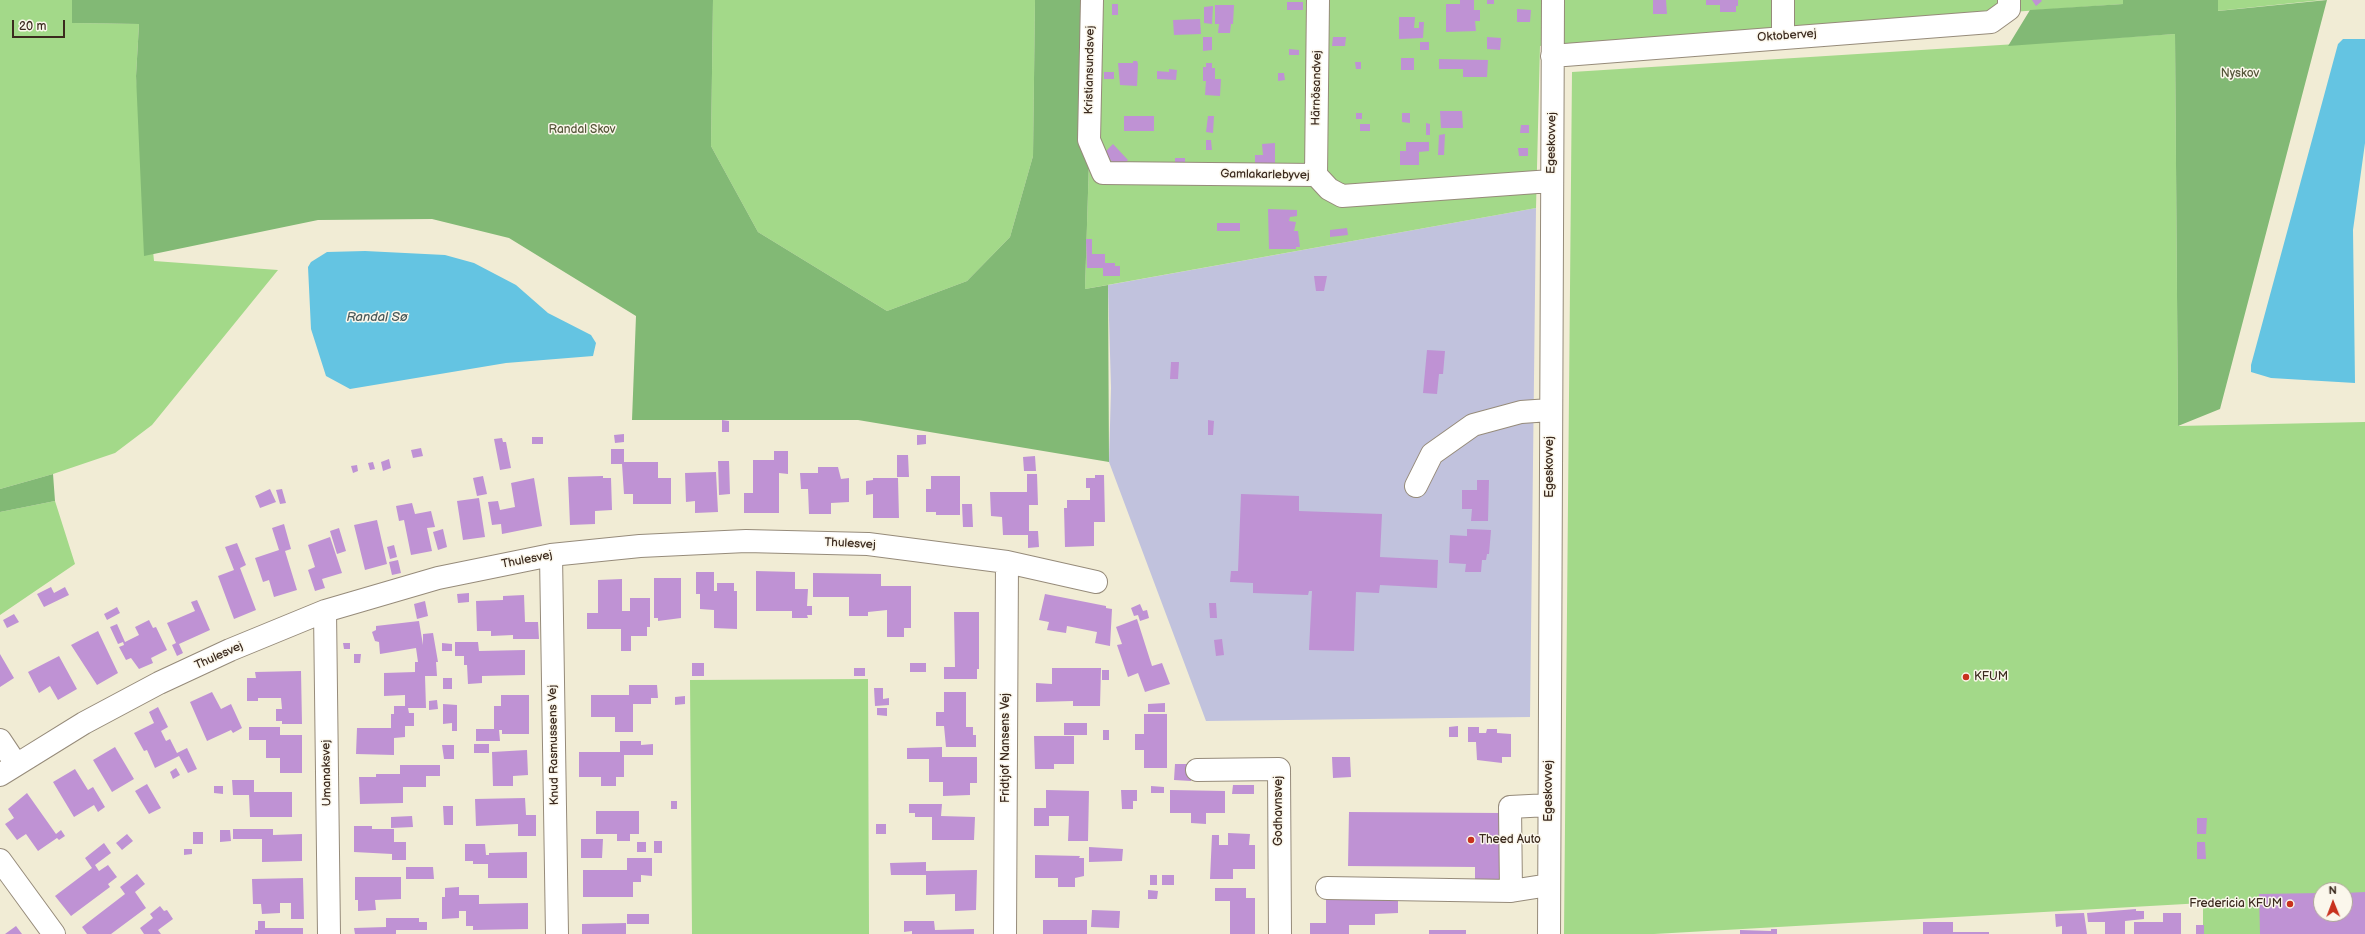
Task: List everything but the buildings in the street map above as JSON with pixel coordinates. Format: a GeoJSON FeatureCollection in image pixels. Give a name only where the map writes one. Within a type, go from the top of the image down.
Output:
{"type":"FeatureCollection","features":[{"type":"Feature","properties":{"kind":"street","name":"Kristiansundsvej"},"geometry":{"type":"LineString","coordinates":[[1089,140],[1092,0]]}},
{"type":"Feature","properties":{"kind":"street","name":"Härnösandvej"},"geometry":{"type":"LineString","coordinates":[[1316,175],[1318,0]]}},
{"type":"Feature","properties":{"kind":"street","name":"Egeskovvej"},"geometry":{"type":"LineString","coordinates":[[1549,934],[1550,410],[1553,0]]}},
{"type":"Feature","properties":{"kind":"street"},"geometry":{"type":"LineString","coordinates":[[1783,0],[1783,36]]}},
{"type":"Feature","properties":{"kind":"street","name":"Oktobervej"},"geometry":{"type":"LineString","coordinates":[[1552,56],[1783,36],[1991,22],[2009,8],[2009,0]]}},
{"type":"Feature","properties":{"kind":"street","name":"Gamlakarlebyvej"},"geometry":{"type":"LineString","coordinates":[[1089,140],[1103,173],[1316,175],[1329,189],[1342,196],[1551,180]]}},
{"type":"Feature","properties":{"kind":"street"},"geometry":{"type":"LineString","coordinates":[[1416,486],[1432,454],[1473,425],[1521,412],[1550,410]]}},
{"type":"Feature","properties":{"kind":"street","name":"Thulesvej"},"geometry":{"type":"LineString","coordinates":[[8,769],[84,723],[159,683],[230,650],[325,611],[438,578],[551,555],[640,546],[746,541],[868,544],[1007,562],[1096,582]]}},
{"type":"Feature","properties":{"kind":"street","name":"Knud Rasmussens Vej"},"geometry":{"type":"LineString","coordinates":[[551,555],[557,934]]}},
{"type":"Feature","properties":{"kind":"street","name":"Fridtjof Nansens Vej"},"geometry":{"type":"LineString","coordinates":[[1006,934],[1007,562]]}},
{"type":"Feature","properties":{"kind":"street","name":"Umanaksvej"},"geometry":{"type":"LineString","coordinates":[[325,611],[329,934]]}},
{"type":"Feature","properties":{"kind":"street"},"geometry":{"type":"LineString","coordinates":[[0,740],[8,769]]}},
{"type":"Feature","properties":{"kind":"street","name":"Godhavnsvej"},"geometry":{"type":"LineString","coordinates":[[1197,770],[1279,769],[1280,934]]}},
{"type":"Feature","properties":{"kind":"street"},"geometry":{"type":"LineString","coordinates":[[1511,891],[1510,807],[1549,806]]}},
{"type":"Feature","properties":{"kind":"street"},"geometry":{"type":"LineString","coordinates":[[0,860],[54,934]]}},
{"type":"Feature","properties":{"kind":"street"},"geometry":{"type":"LineString","coordinates":[[1327,888],[1511,891],[1549,885]]}},
{"type":"Feature","properties":{"kind":"shaded area"},"geometry":{"type":"Polygon","coordinates":[[[1536,208],[1530,717],[1206,721],[1109,462],[1111,388],[1108,285],[1536,208]]]}},
{"type":"Feature","properties":{"kind":"green space"},"geometry":{"type":"Polygon","coordinates":[[[0,0],[72,0],[73,23],[139,24],[136,76],[154,261],[278,270],[152,425],[115,453],[53,474],[0,489],[0,0]]]}},
{"type":"Feature","properties":{"kind":"green space","name":"Randal Skov"},"geometry":{"type":"Polygon","coordinates":[[[72,0],[713,0],[711,146],[758,232],[887,311],[967,281],[1010,237],[1033,156],[1035,0],[1094,0],[1085,289],[1108,285],[1109,462],[858,420],[632,420],[636,316],[509,238],[432,219],[318,220],[144,256],[136,76],[139,24],[72,23],[72,0]]]}},
{"type":"Feature","properties":{"kind":"green space"},"geometry":{"type":"Polygon","coordinates":[[[713,0],[1035,0],[1033,156],[1010,237],[967,281],[887,311],[758,232],[711,146],[713,0]]]}},
{"type":"Feature","properties":{"kind":"green space"},"geometry":{"type":"Polygon","coordinates":[[[1094,0],[2123,0],[2123,4],[1540,46],[1536,208],[1085,289],[1094,0]]]}},
{"type":"Feature","properties":{"kind":"green space","name":"Nyskov"},"geometry":{"type":"Polygon","coordinates":[[[2123,0],[2218,0],[2218,11],[2327,0],[2220,409],[2178,426],[2175,34],[2008,46],[2030,10],[2123,4],[2123,0]]]}},
{"type":"Feature","properties":{"kind":"green space"},"geometry":{"type":"Polygon","coordinates":[[[2218,0],[2322,0],[2217,11],[2218,0]]]}},
{"type":"Feature","properties":{"kind":"green space","name":"KFUM"},"geometry":{"type":"Polygon","coordinates":[[[2175,34],[2178,426],[2365,422],[2365,934],[2203,934],[2203,903],[1654,934],[1564,934],[1572,72],[2175,34]]]}},
{"type":"Feature","properties":{"kind":"green space"},"geometry":{"type":"Polygon","coordinates":[[[53,474],[55,501],[0,512],[0,489],[53,474]]]}},
{"type":"Feature","properties":{"kind":"green space"},"geometry":{"type":"Polygon","coordinates":[[[55,501],[75,564],[0,615],[0,512],[55,501]]]}},
{"type":"Feature","properties":{"kind":"green space"},"geometry":{"type":"Polygon","coordinates":[[[868,679],[869,934],[692,934],[690,680],[868,679]]]}},
{"type":"Feature","properties":{"kind":"water"},"geometry":{"type":"Polygon","coordinates":[[[2343,39],[2365,39],[2365,143],[2353,230],[2355,383],[2271,378],[2251,372],[2251,365],[2338,44],[2343,39]]]}},
{"type":"Feature","properties":{"kind":"water","name":"Randal Sø"},"geometry":{"type":"Polygon","coordinates":[[[365,251],[445,255],[474,263],[516,285],[548,313],[591,335],[596,343],[593,356],[506,363],[350,389],[326,376],[311,329],[308,267],[311,262],[327,252],[365,251]]]}},
{"type":"Feature","properties":{"kind":"place","name":"KFUM"},"geometry":{"type":"Point","coordinates":[1966,677]}},
{"type":"Feature","properties":{"kind":"place","name":"Theed Auto"},"geometry":{"type":"Point","coordinates":[1471,840]}},
{"type":"Feature","properties":{"kind":"place","name":"Fredericia KFUM"},"geometry":{"type":"Point","coordinates":[2290,904]}}]}
